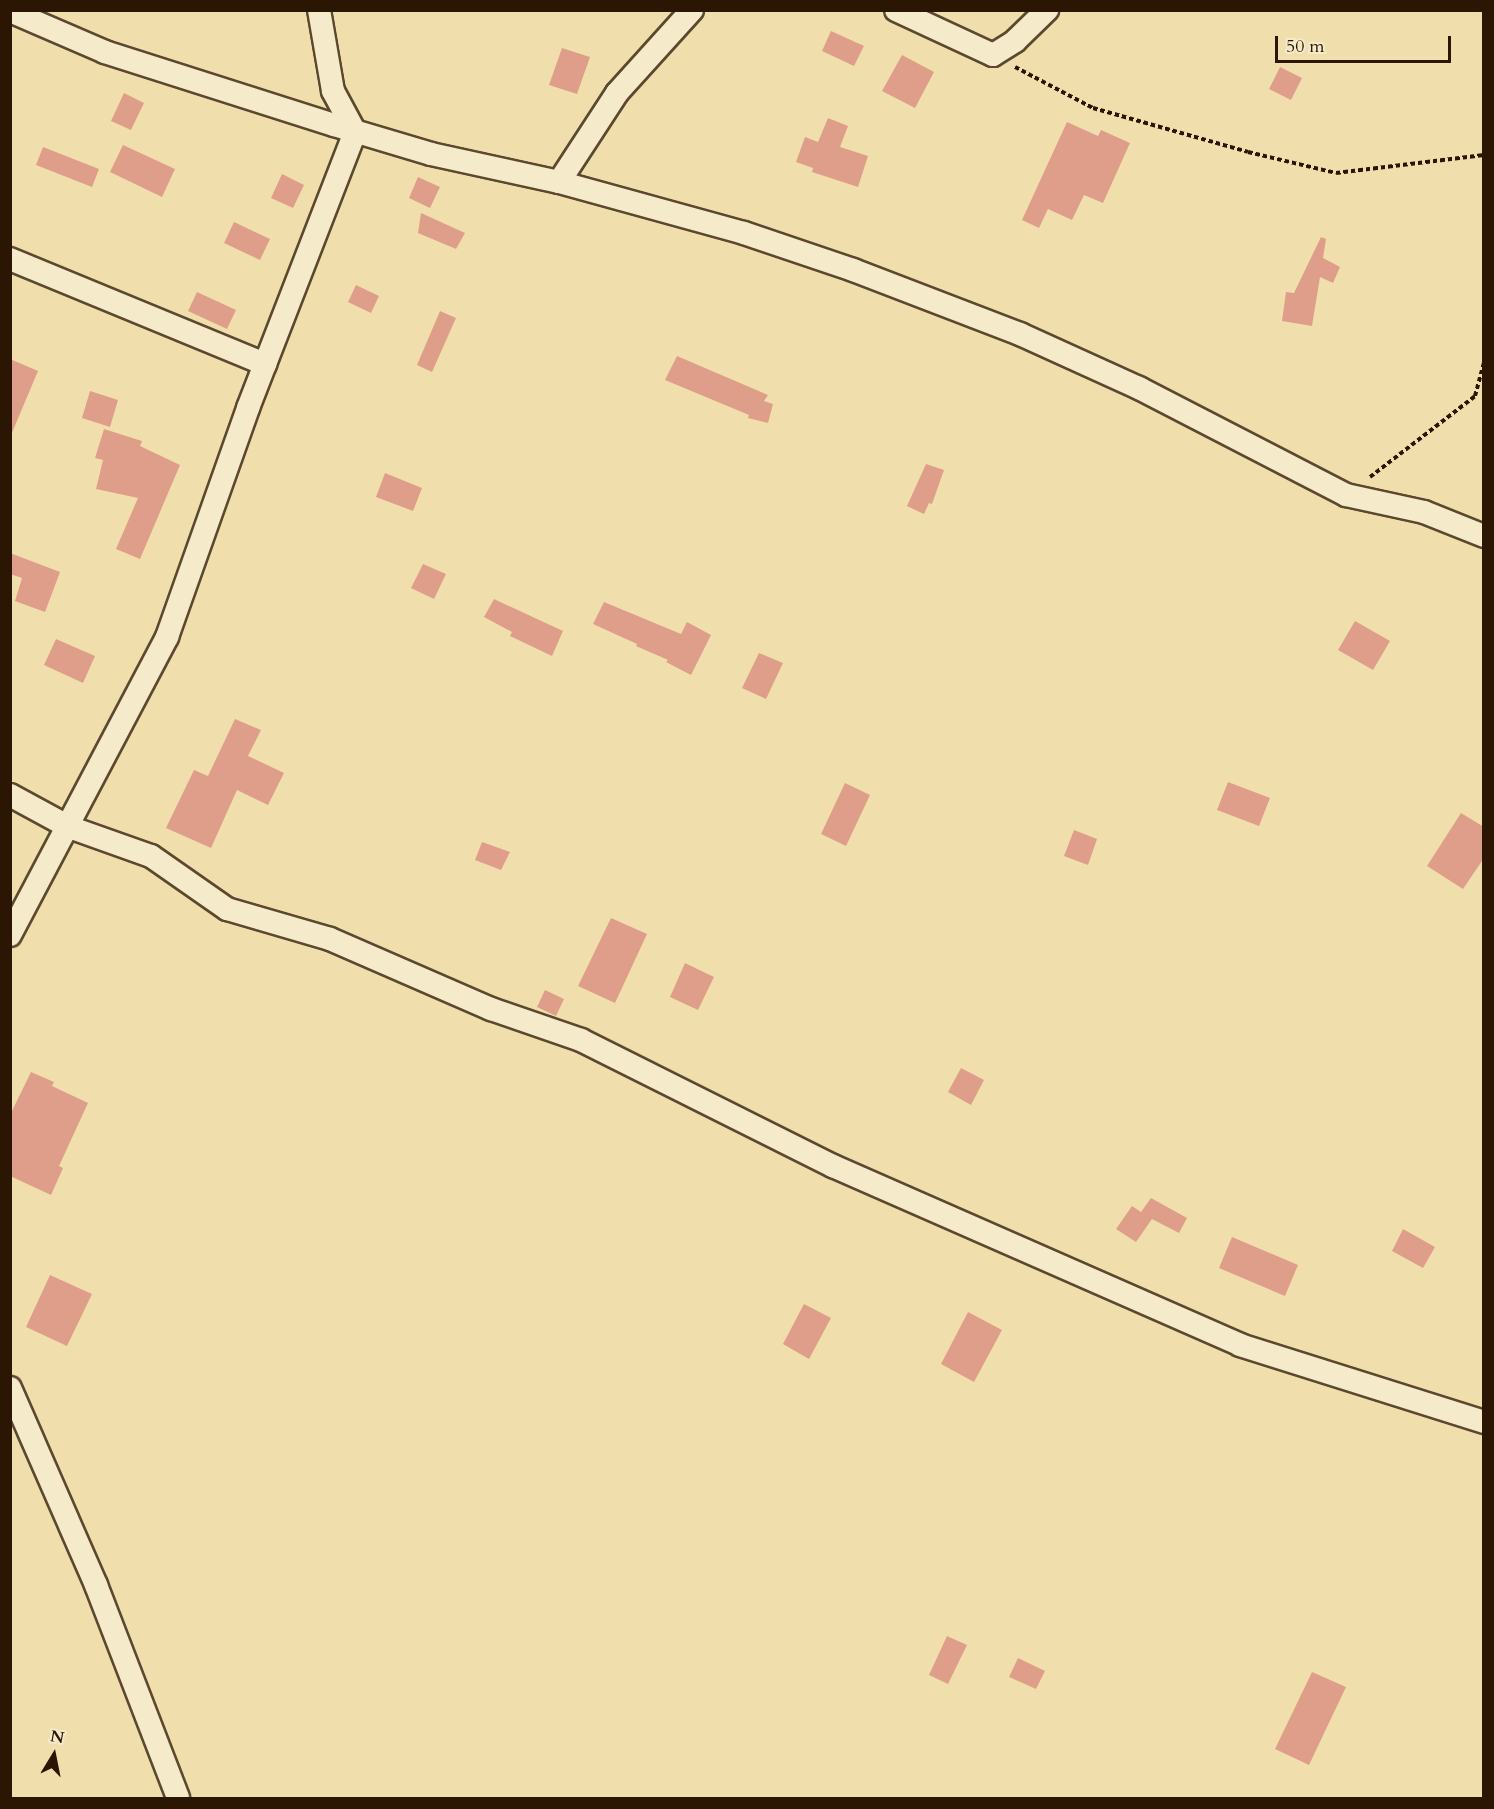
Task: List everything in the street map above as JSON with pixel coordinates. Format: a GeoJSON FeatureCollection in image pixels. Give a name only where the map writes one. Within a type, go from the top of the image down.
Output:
{"type":"FeatureCollection","features":[{"type":"Feature","properties":{"kind":"street"},"geometry":{"type":"LineString","coordinates":[[10,935],[69,827],[166,637],[265,364],[355,132],[333,91],[320,10]]}},
{"type":"Feature","properties":{"kind":"street"},"geometry":{"type":"LineString","coordinates":[[559,182],[618,93],[692,10]]}},
{"type":"Feature","properties":{"kind":"street"},"geometry":{"type":"LineString","coordinates":[[896,10],[993,55],[1015,41],[1047,10]]}},
{"type":"Feature","properties":{"kind":"street"},"geometry":{"type":"LineString","coordinates":[[10,11],[105,52],[355,132],[431,154],[559,182],[777,244],[853,270],[1020,334],[1139,388],[1346,495],[1424,512],[1484,536]]}},
{"type":"Feature","properties":{"kind":"street"},"geometry":{"type":"LineString","coordinates":[[10,259],[265,364]]}},
{"type":"Feature","properties":{"kind":"street"},"geometry":{"type":"LineString","coordinates":[[10,795],[69,827],[150,856],[227,909],[330,939],[491,1009],[581,1040],[833,1166],[1240,1345],[1484,1422]]}},
{"type":"Feature","properties":{"kind":"street"},"geometry":{"type":"LineString","coordinates":[[10,1388],[96,1585],[178,1798]]}},
{"type":"Feature","properties":{"kind":"path"},"geometry":{"type":"LineString","coordinates":[[993,55],[1093,108],[1248,152],[1336,172],[1484,155]]}},
{"type":"Feature","properties":{"kind":"path"},"geometry":{"type":"LineString","coordinates":[[1346,495],[1475,396],[1484,362]]}},
{"type":"Feature","properties":{"kind":"building"},"geometry":{"type":"Polygon","coordinates":[[[831,31],[864,46],[854,66],[822,51],[831,31]]]}},
{"type":"Feature","properties":{"kind":"building"},"geometry":{"type":"Polygon","coordinates":[[[562,48],[590,57],[577,94],[549,85],[562,48]]]}},
{"type":"Feature","properties":{"kind":"building"},"geometry":{"type":"Polygon","coordinates":[[[902,55],[934,72],[915,108],[882,91],[902,55]]]}},
{"type":"Feature","properties":{"kind":"building"},"geometry":{"type":"Polygon","coordinates":[[[1280,67],[1302,78],[1291,100],[1269,89],[1280,67]]]}},
{"type":"Feature","properties":{"kind":"building"},"geometry":{"type":"Polygon","coordinates":[[[124,93],[144,103],[131,130],[111,121],[124,93]]]}},
{"type":"Feature","properties":{"kind":"building"},"geometry":{"type":"Polygon","coordinates":[[[828,118],[848,126],[840,147],[868,156],[858,187],[812,172],[813,168],[796,162],[805,137],[818,142],[828,118]]]}},
{"type":"Feature","properties":{"kind":"building"},"geometry":{"type":"Polygon","coordinates":[[[1067,122],[1098,136],[1101,130],[1130,143],[1103,203],[1084,195],[1072,220],[1048,209],[1039,228],[1022,220],[1067,122]]]}},
{"type":"Feature","properties":{"kind":"building"},"geometry":{"type":"Polygon","coordinates":[[[123,145],[175,169],[162,197],[110,172],[123,145]]]}},
{"type":"Feature","properties":{"kind":"building"},"geometry":{"type":"Polygon","coordinates":[[[43,147],[99,169],[92,187],[36,165],[43,147]]]}},
{"type":"Feature","properties":{"kind":"building"},"geometry":{"type":"Polygon","coordinates":[[[282,174],[304,185],[293,208],[271,198],[282,174]]]}},
{"type":"Feature","properties":{"kind":"building"},"geometry":{"type":"Polygon","coordinates":[[[418,177],[440,187],[430,208],[409,198],[418,177]]]}},
{"type":"Feature","properties":{"kind":"building"},"geometry":{"type":"Polygon","coordinates":[[[421,213],[465,233],[456,249],[418,233],[421,213]]]}},
{"type":"Feature","properties":{"kind":"building"},"geometry":{"type":"Polygon","coordinates":[[[234,222],[270,239],[260,260],[224,243],[234,222]]]}},
{"type":"Feature","properties":{"kind":"building"},"geometry":{"type":"Polygon","coordinates":[[[1321,237],[1326,239],[1323,258],[1340,267],[1333,283],[1320,277],[1312,326],[1282,321],[1286,292],[1294,293],[1321,237]]]}},
{"type":"Feature","properties":{"kind":"building"},"geometry":{"type":"Polygon","coordinates":[[[356,285],[379,296],[371,313],[348,302],[356,285]]]}},
{"type":"Feature","properties":{"kind":"building"},"geometry":{"type":"Polygon","coordinates":[[[197,292],[236,310],[227,329],[188,311],[197,292]]]}},
{"type":"Feature","properties":{"kind":"building"},"geometry":{"type":"Polygon","coordinates":[[[440,311],[456,318],[432,372],[417,365],[440,311]]]}},
{"type":"Feature","properties":{"kind":"building"},"geometry":{"type":"Polygon","coordinates":[[[677,356],[768,395],[764,401],[773,404],[768,423],[748,418],[749,415],[665,380],[677,356]]]}},
{"type":"Feature","properties":{"kind":"building"},"geometry":{"type":"Polygon","coordinates":[[[10,359],[38,371],[11,435],[10,435],[10,359]]]}},
{"type":"Feature","properties":{"kind":"building"},"geometry":{"type":"Polygon","coordinates":[[[90,391],[118,400],[110,427],[82,418],[90,391]]]}},
{"type":"Feature","properties":{"kind":"building"},"geometry":{"type":"Polygon","coordinates":[[[104,429],[142,441],[140,446],[180,465],[140,559],[116,549],[138,498],[96,489],[103,460],[95,458],[104,429]]]}},
{"type":"Feature","properties":{"kind":"building"},"geometry":{"type":"Polygon","coordinates":[[[926,464],[944,470],[932,504],[929,503],[924,514],[907,506],[926,464]]]}},
{"type":"Feature","properties":{"kind":"building"},"geometry":{"type":"Polygon","coordinates":[[[385,473],[422,488],[413,511],[376,497],[385,473]]]}},
{"type":"Feature","properties":{"kind":"building"},"geometry":{"type":"Polygon","coordinates":[[[10,553],[60,572],[45,612],[15,601],[22,578],[10,574],[10,553]]]}},
{"type":"Feature","properties":{"kind":"building"},"geometry":{"type":"Polygon","coordinates":[[[423,564],[446,574],[434,599],[411,588],[423,564]]]}},
{"type":"Feature","properties":{"kind":"building"},"geometry":{"type":"Polygon","coordinates":[[[494,599],[563,631],[552,656],[510,636],[512,632],[484,617],[494,599]]]}},
{"type":"Feature","properties":{"kind":"building"},"geometry":{"type":"Polygon","coordinates":[[[604,602],[681,634],[687,622],[711,635],[691,675],[666,662],[668,660],[593,624],[604,602]]]}},
{"type":"Feature","properties":{"kind":"building"},"geometry":{"type":"Polygon","coordinates":[[[1355,621],[1390,641],[1373,670],[1338,650],[1355,621]]]}},
{"type":"Feature","properties":{"kind":"building"},"geometry":{"type":"Polygon","coordinates":[[[56,639],[95,656],[83,683],[44,665],[56,639]]]}},
{"type":"Feature","properties":{"kind":"building"},"geometry":{"type":"Polygon","coordinates":[[[759,653],[783,663],[766,699],[742,688],[759,653]]]}},
{"type":"Feature","properties":{"kind":"building"},"geometry":{"type":"Polygon","coordinates":[[[235,719],[261,730],[248,756],[284,773],[268,805],[237,790],[211,848],[166,828],[194,770],[208,776],[235,719]]]}},
{"type":"Feature","properties":{"kind":"building"},"geometry":{"type":"Polygon","coordinates":[[[1228,782],[1270,798],[1259,826],[1217,810],[1228,782]]]}},
{"type":"Feature","properties":{"kind":"building"},"geometry":{"type":"Polygon","coordinates":[[[845,783],[870,795],[846,846],[821,834],[845,783]]]}},
{"type":"Feature","properties":{"kind":"building"},"geometry":{"type":"Polygon","coordinates":[[[1461,813],[1484,827],[1484,858],[1463,889],[1427,866],[1461,813]]]}},
{"type":"Feature","properties":{"kind":"building"},"geometry":{"type":"Polygon","coordinates":[[[1074,830],[1097,839],[1088,865],[1064,856],[1074,830]]]}},
{"type":"Feature","properties":{"kind":"building"},"geometry":{"type":"Polygon","coordinates":[[[482,842],[510,852],[501,870],[475,860],[482,842]]]}},
{"type":"Feature","properties":{"kind":"building"},"geometry":{"type":"Polygon","coordinates":[[[611,918],[647,934],[615,1003],[578,986],[611,918]]]}},
{"type":"Feature","properties":{"kind":"building"},"geometry":{"type":"Polygon","coordinates":[[[685,963],[714,977],[698,1010],[670,997],[685,963]]]}},
{"type":"Feature","properties":{"kind":"building"},"geometry":{"type":"Polygon","coordinates":[[[545,990],[564,999],[556,1016],[537,1007],[545,990]]]}},
{"type":"Feature","properties":{"kind":"building"},"geometry":{"type":"Polygon","coordinates":[[[961,1068],[984,1080],[971,1105],[948,1092],[961,1068]]]}},
{"type":"Feature","properties":{"kind":"building"},"geometry":{"type":"Polygon","coordinates":[[[31,1072],[54,1082],[52,1086],[88,1103],[59,1166],[63,1168],[51,1195],[10,1176],[10,1115],[31,1072]]]}},
{"type":"Feature","properties":{"kind":"building"},"geometry":{"type":"Polygon","coordinates":[[[1151,1198],[1187,1218],[1179,1233],[1152,1219],[1136,1242],[1116,1229],[1132,1206],[1141,1212],[1151,1198]]]}},
{"type":"Feature","properties":{"kind":"building"},"geometry":{"type":"Polygon","coordinates":[[[1403,1229],[1435,1247],[1423,1268],[1392,1251],[1403,1229]]]}},
{"type":"Feature","properties":{"kind":"building"},"geometry":{"type":"Polygon","coordinates":[[[1232,1237],[1298,1265],[1285,1296],[1219,1268],[1232,1237]]]}},
{"type":"Feature","properties":{"kind":"building"},"geometry":{"type":"Polygon","coordinates":[[[50,1275],[92,1294],[67,1346],[26,1327],[50,1275]]]}},
{"type":"Feature","properties":{"kind":"building"},"geometry":{"type":"Polygon","coordinates":[[[804,1304],[831,1318],[809,1359],[783,1344],[804,1304]]]}},
{"type":"Feature","properties":{"kind":"building"},"geometry":{"type":"Polygon","coordinates":[[[968,1312],[1002,1330],[974,1382],[941,1364],[968,1312]]]}},
{"type":"Feature","properties":{"kind":"building"},"geometry":{"type":"Polygon","coordinates":[[[947,1636],[967,1645],[948,1684],[929,1675],[947,1636]]]}},
{"type":"Feature","properties":{"kind":"building"},"geometry":{"type":"Polygon","coordinates":[[[1018,1658],[1045,1671],[1036,1689],[1009,1677],[1018,1658]]]}},
{"type":"Feature","properties":{"kind":"building"},"geometry":{"type":"Polygon","coordinates":[[[1312,1672],[1346,1687],[1309,1765],[1275,1749],[1312,1672]]]}}]}
